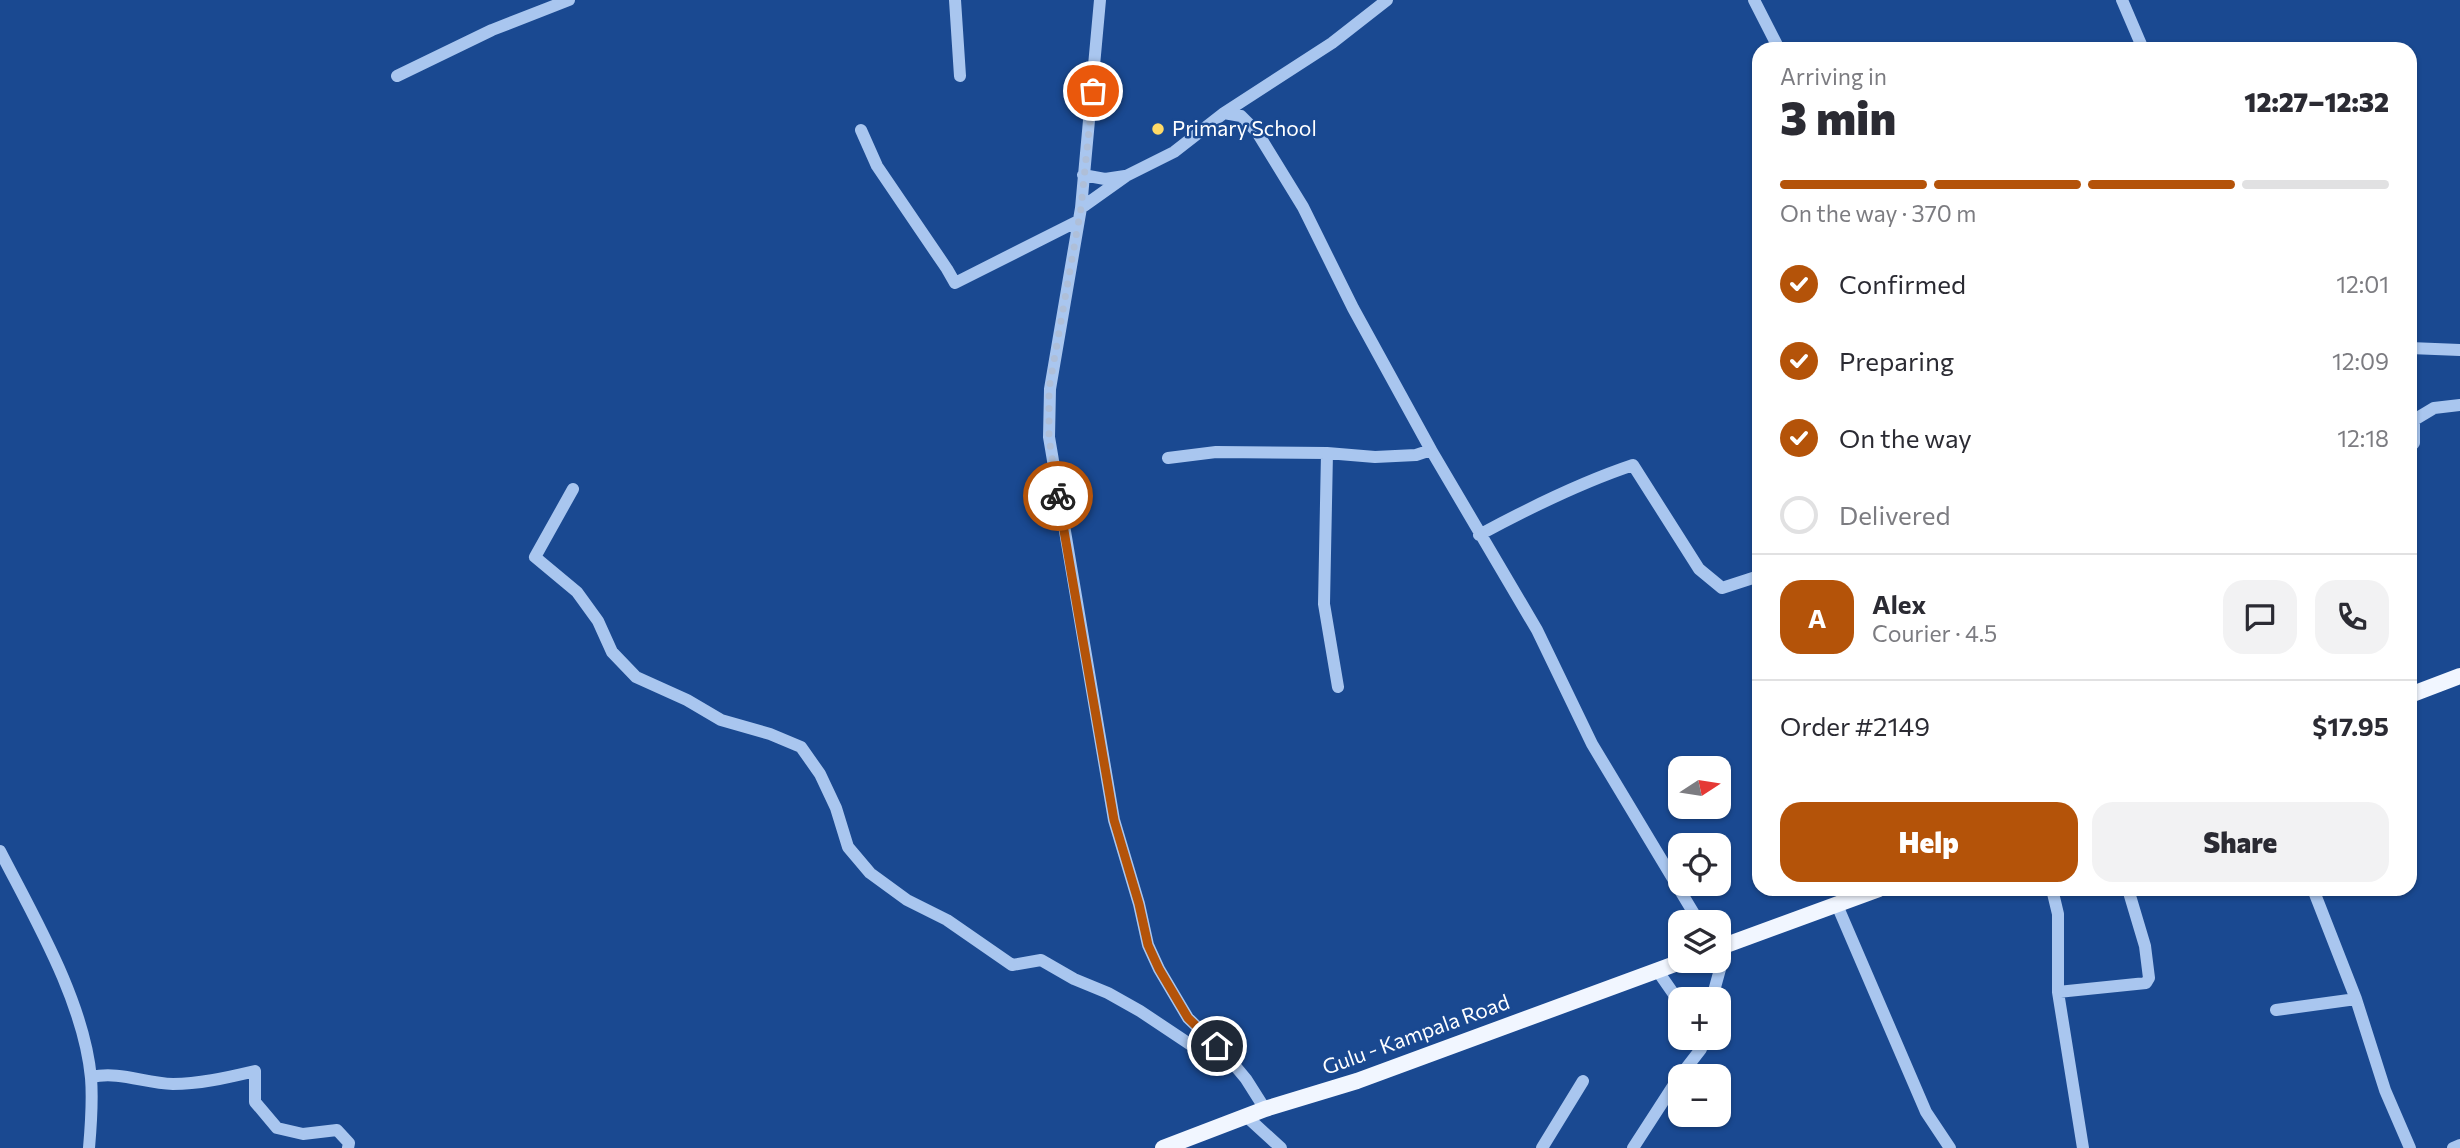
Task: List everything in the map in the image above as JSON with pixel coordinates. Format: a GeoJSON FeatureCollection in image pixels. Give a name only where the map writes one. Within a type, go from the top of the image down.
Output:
{"type":"FeatureCollection","features":[{"type":"Feature","properties":{"kind":"main road"},"geometry":{"type":"LineString","coordinates":[[2417,692],[2460,676]]}},
{"type":"Feature","properties":{"kind":"main road"},"geometry":{"type":"LineString","coordinates":[[1731,943],[1861,896]]}},
{"type":"Feature","properties":{"kind":"main road","name":"Gulu - Kampala Road"},"geometry":{"type":"LineString","coordinates":[[1163,1148],[1246,1116],[1357,1081],[1668,966]]}},
{"type":"Feature","properties":{"kind":"street"},"geometry":{"type":"LineString","coordinates":[[397,76],[492,30],[569,0]]}},
{"type":"Feature","properties":{"kind":"street"},"geometry":{"type":"LineString","coordinates":[[955,0],[960,76]]}},
{"type":"Feature","properties":{"kind":"street"},"geometry":{"type":"LineString","coordinates":[[1100,0],[1080,215],[1049,389],[1049,438],[1114,820],[1148,945],[1188,1018],[1246,1079],[1265,1110]]}},
{"type":"Feature","properties":{"kind":"street"},"geometry":{"type":"LineString","coordinates":[[860,130],[877,166],[955,283],[1080,215],[1126,176],[1174,152],[1224,113],[1332,43],[1387,0]]}},
{"type":"Feature","properties":{"kind":"street"},"geometry":{"type":"LineString","coordinates":[[1754,0],[1775,42]]}},
{"type":"Feature","properties":{"kind":"street"},"geometry":{"type":"LineString","coordinates":[[2122,0],[2140,42]]}},
{"type":"Feature","properties":{"kind":"street"},"geometry":{"type":"LineString","coordinates":[[1224,113],[1241,116],[1257,132],[1303,207],[1353,308],[1431,450],[1537,630],[1592,744],[1692,910]]}},
{"type":"Feature","properties":{"kind":"street"},"geometry":{"type":"LineString","coordinates":[[1083,175],[1105,179],[1126,176]]}},
{"type":"Feature","properties":{"kind":"street"},"geometry":{"type":"LineString","coordinates":[[2417,348],[2460,350]]}},
{"type":"Feature","properties":{"kind":"street"},"geometry":{"type":"LineString","coordinates":[[2417,418],[2434,408],[2460,405]]}},
{"type":"Feature","properties":{"kind":"street"},"geometry":{"type":"LineString","coordinates":[[1168,458],[1216,452],[1327,453],[1375,457],[1416,455],[1431,450]]}},
{"type":"Feature","properties":{"kind":"street"},"geometry":{"type":"LineString","coordinates":[[1327,453],[1324,604],[1338,687]]}},
{"type":"Feature","properties":{"kind":"street"},"geometry":{"type":"LineString","coordinates":[[1479,535],[1583,483],[1633,465],[1699,569],[1722,589],[1752,578]]}},
{"type":"Feature","properties":{"kind":"street"},"geometry":{"type":"LineString","coordinates":[[573,489],[535,557],[577,592],[597,621],[612,652],[636,677],[687,700],[721,720],[770,734],[801,747],[820,774],[836,808],[849,846],[870,873],[907,900],[947,919],[1013,965],[1041,960],[1140,1011],[1191,1045],[1217,1046]]}},
{"type":"Feature","properties":{"kind":"street"},"geometry":{"type":"LineString","coordinates":[[0,851],[51,950],[82,1033],[91,1077],[89,1148]]}},
{"type":"Feature","properties":{"kind":"street"},"geometry":{"type":"LineString","coordinates":[[2054,896],[2058,914],[2058,992],[2083,1148]]}},
{"type":"Feature","properties":{"kind":"street"},"geometry":{"type":"LineString","coordinates":[[2058,992],[2146,983],[2149,978],[2145,946],[2130,896]]}},
{"type":"Feature","properties":{"kind":"street"},"geometry":{"type":"LineString","coordinates":[[2316,896],[2356,999],[2385,1090],[2410,1148]]}},
{"type":"Feature","properties":{"kind":"street"},"geometry":{"type":"LineString","coordinates":[[1837,905],[1926,1112],[1950,1148]]}},
{"type":"Feature","properties":{"kind":"street"},"geometry":{"type":"LineString","coordinates":[[1657,970],[1669,987]]}},
{"type":"Feature","properties":{"kind":"street"},"geometry":{"type":"LineString","coordinates":[[2276,1010],[2356,999]]}},
{"type":"Feature","properties":{"kind":"street"},"geometry":{"type":"LineString","coordinates":[[1633,1148],[1677,1080],[1700,1050]]}},
{"type":"Feature","properties":{"kind":"street"},"geometry":{"type":"LineString","coordinates":[[91,1077],[108,1073],[173,1084],[210,1081],[256,1071],[256,1102],[277,1128],[303,1134],[337,1130],[349,1143],[348,1148]]}},
{"type":"Feature","properties":{"kind":"street"},"geometry":{"type":"LineString","coordinates":[[1542,1148],[1583,1081]]}},
{"type":"Feature","properties":{"kind":"street"},"geometry":{"type":"LineString","coordinates":[[1246,1116],[1281,1148]]}},
{"type":"Feature","properties":{"kind":"street"},"geometry":{"type":"LineString","coordinates":[[2453,1148],[2460,1145]]}},
{"type":"Feature","properties":{"kind":"way so far"},"geometry":{"type":"LineString","coordinates":[[1058,496],[1049,438],[1049,389],[1081,208],[1093,91]]}},
{"type":"Feature","properties":{"kind":"place","name":"Primary School"},"geometry":{"type":"Point","coordinates":[1158,129]}},
{"type":"Feature","properties":{"kind":"route"},"geometry":{"type":"LineString","coordinates":[[1058,496],[1114,820],[1148,945],[1188,1018],[1217,1046]]}}]}
